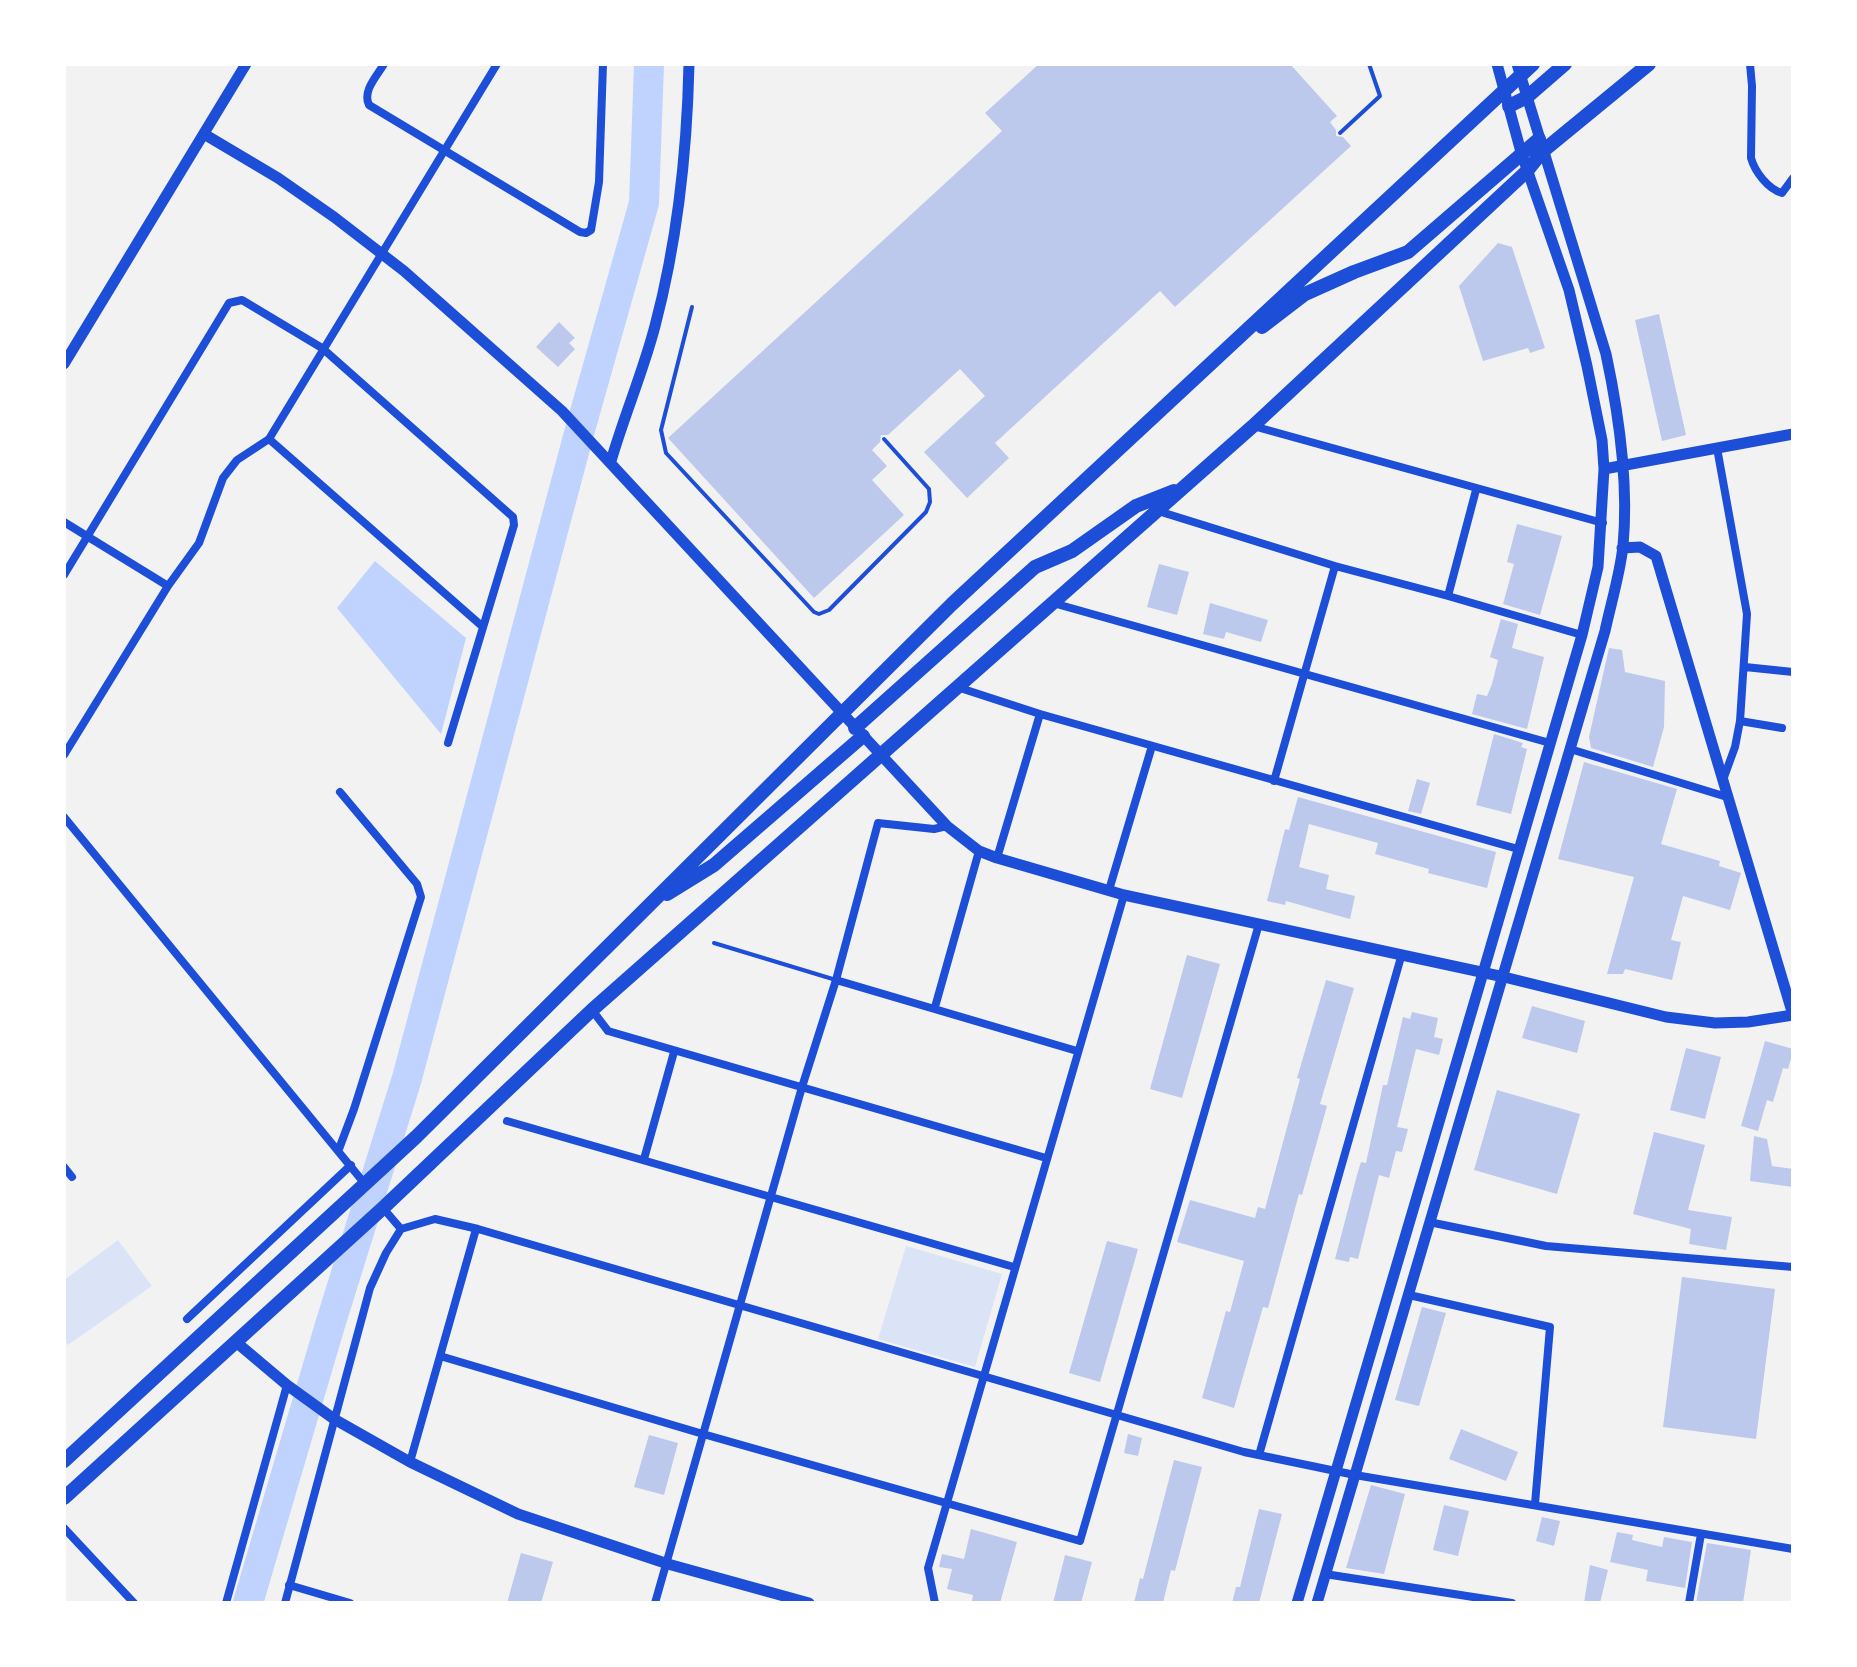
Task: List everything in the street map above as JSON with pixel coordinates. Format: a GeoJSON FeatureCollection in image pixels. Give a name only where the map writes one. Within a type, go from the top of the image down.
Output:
{"type":"FeatureCollection","features":[{"type":"Feature","properties":{"kind":"highway"},"geometry":{"type":"LineString","coordinates":[[64,1461],[416,1137],[952,604],[1505,90],[1519,70],[1533,64]]}},
{"type":"Feature","properties":{"kind":"highway"},"geometry":{"type":"LineString","coordinates":[[1509,106],[1527,97],[1565,64]]}},
{"type":"Feature","properties":{"kind":"highway"},"geometry":{"type":"LineString","coordinates":[[1191,381],[1305,294],[1408,252],[1490,183],[1521,152],[1541,145],[1649,64]]}},
{"type":"Feature","properties":{"kind":"highway"},"geometry":{"type":"LineString","coordinates":[[64,1498],[383,1208],[592,1010],[1253,426],[1527,171],[1541,145]]}},
{"type":"Feature","properties":{"kind":"highway"},"geometry":{"type":"LineString","coordinates":[[646,907],[714,865],[1035,567],[1072,551],[1136,506],[1185,486]]}},
{"type":"Feature","properties":{"kind":"street"},"geometry":{"type":"LineString","coordinates":[[64,364],[246,64]]}},
{"type":"Feature","properties":{"kind":"street"},"geometry":{"type":"LineString","coordinates":[[384,64],[367,91],[366,102],[586,233],[591,230],[599,182],[603,64]]}},
{"type":"Feature","properties":{"kind":"street"},"geometry":{"type":"LineString","coordinates":[[64,755],[168,586],[199,543],[223,478],[237,460],[269,439],[497,64]]}},
{"type":"Feature","properties":{"kind":"street"},"geometry":{"type":"LineString","coordinates":[[611,461],[635,396],[655,326],[678,224],[689,64]]}},
{"type":"Feature","properties":{"kind":"street"},"geometry":{"type":"LineString","coordinates":[[1297,1603],[1582,635],[1597,575],[1603,523],[1602,440],[1569,290],[1527,171],[1497,64]]}},
{"type":"Feature","properties":{"kind":"street"},"geometry":{"type":"LineString","coordinates":[[1750,64],[1751,158],[1754,169],[1775,191],[1782,193],[1793,178]]}},
{"type":"Feature","properties":{"kind":"street"},"geometry":{"type":"LineString","coordinates":[[1317,1603],[1605,631],[1622,548],[1625,510],[1622,467],[1615,397],[1606,354],[1519,70]]}},
{"type":"Feature","properties":{"kind":"street"},"geometry":{"type":"LineString","coordinates":[[204,134],[278,178],[381,253],[481,337],[562,411],[947,826],[979,851],[1124,895],[1504,977],[1691,1022],[1748,1022],[1793,1015],[1656,556],[1640,547],[1622,548]]}},
{"type":"Feature","properties":{"kind":"street"},"geometry":{"type":"LineString","coordinates":[[64,575],[229,303],[242,300],[322,348],[513,517],[514,525],[448,743]]}},
{"type":"Feature","properties":{"kind":"street"},"geometry":{"type":"LineString","coordinates":[[1253,426],[1603,523]]}},
{"type":"Feature","properties":{"kind":"street"},"geometry":{"type":"LineString","coordinates":[[1604,469],[1793,434]]}},
{"type":"Feature","properties":{"kind":"street"},"geometry":{"type":"LineString","coordinates":[[269,439],[483,627]]}},
{"type":"Feature","properties":{"kind":"street"},"geometry":{"type":"LineString","coordinates":[[1717,448],[1747,614],[1740,721],[1735,747],[1722,781]]}},
{"type":"Feature","properties":{"kind":"street"},"geometry":{"type":"LineString","coordinates":[[1448,596],[1476,490]]}},
{"type":"Feature","properties":{"kind":"street"},"geometry":{"type":"LineString","coordinates":[[1158,511],[1335,566],[1582,635]]}},
{"type":"Feature","properties":{"kind":"street"},"geometry":{"type":"LineString","coordinates":[[64,522],[168,586]]}},
{"type":"Feature","properties":{"kind":"street"},"geometry":{"type":"LineString","coordinates":[[1274,781],[1335,566]]}},
{"type":"Feature","properties":{"kind":"street"},"geometry":{"type":"LineString","coordinates":[[1053,603],[1307,672],[1550,743]]}},
{"type":"Feature","properties":{"kind":"street"},"geometry":{"type":"LineString","coordinates":[[1745,667],[1793,672]]}},
{"type":"Feature","properties":{"kind":"street"},"geometry":{"type":"LineString","coordinates":[[957,687],[1040,714],[1518,849]]}},
{"type":"Feature","properties":{"kind":"street"},"geometry":{"type":"LineString","coordinates":[[997,858],[1040,714]]}},
{"type":"Feature","properties":{"kind":"street"},"geometry":{"type":"LineString","coordinates":[[1740,721],[1782,728]]}},
{"type":"Feature","properties":{"kind":"street"},"geometry":{"type":"LineString","coordinates":[[1109,890],[1152,746]]}},
{"type":"Feature","properties":{"kind":"street"},"geometry":{"type":"LineString","coordinates":[[1570,749],[1727,797]]}},
{"type":"Feature","properties":{"kind":"street"},"geometry":{"type":"LineString","coordinates":[[339,1149],[421,897],[417,884],[340,792]]}},
{"type":"Feature","properties":{"kind":"street"},"geometry":{"type":"LineString","coordinates":[[64,817],[365,1184]]}},
{"type":"Feature","properties":{"kind":"street"},"geometry":{"type":"LineString","coordinates":[[655,1603],[802,1087],[836,980],[878,823],[934,829],[947,826]]}},
{"type":"Feature","properties":{"kind":"street"},"geometry":{"type":"LineString","coordinates":[[935,1007],[979,851]]}},
{"type":"Feature","properties":{"kind":"street"},"geometry":{"type":"LineString","coordinates":[[935,1603],[928,1568],[1124,895]]}},
{"type":"Feature","properties":{"kind":"street"},"geometry":{"type":"LineString","coordinates":[[440,1356],[1080,1541],[1259,924]]}},
{"type":"Feature","properties":{"kind":"street"},"geometry":{"type":"LineString","coordinates":[[1259,1455],[1401,957]]}},
{"type":"Feature","properties":{"kind":"street"},"geometry":{"type":"LineString","coordinates":[[836,980],[1077,1051]]}},
{"type":"Feature","properties":{"kind":"street"},"geometry":{"type":"LineString","coordinates":[[592,1010],[608,1031],[1046,1158]]}},
{"type":"Feature","properties":{"kind":"street"},"geometry":{"type":"LineString","coordinates":[[644,1159],[674,1052]]}},
{"type":"Feature","properties":{"kind":"street"},"geometry":{"type":"LineString","coordinates":[[507,1121],[1014,1267]]}},
{"type":"Feature","properties":{"kind":"street"},"geometry":{"type":"LineString","coordinates":[[187,1319],[351,1165]]}},
{"type":"Feature","properties":{"kind":"street"},"geometry":{"type":"LineString","coordinates":[[64,1167],[72,1177]]}},
{"type":"Feature","properties":{"kind":"street"},"geometry":{"type":"LineString","coordinates":[[383,1208],[401,1229]]}},
{"type":"Feature","properties":{"kind":"street"},"geometry":{"type":"LineString","coordinates":[[285,1603],[370,1288],[401,1229],[435,1219],[1259,1455],[1355,1475],[1793,1549]]}},
{"type":"Feature","properties":{"kind":"street"},"geometry":{"type":"LineString","coordinates":[[1429,1222],[1546,1246],[1793,1267]]}},
{"type":"Feature","properties":{"kind":"street"},"geometry":{"type":"LineString","coordinates":[[410,1462],[476,1229]]}},
{"type":"Feature","properties":{"kind":"street"},"geometry":{"type":"LineString","coordinates":[[1409,1295],[1550,1327],[1535,1504]]}},
{"type":"Feature","properties":{"kind":"street"},"geometry":{"type":"LineString","coordinates":[[236,1342],[334,1419],[410,1462],[518,1514],[668,1564],[809,1603]]}},
{"type":"Feature","properties":{"kind":"street"},"geometry":{"type":"LineString","coordinates":[[226,1603],[287,1385]]}},
{"type":"Feature","properties":{"kind":"street"},"geometry":{"type":"LineString","coordinates":[[64,1528],[134,1603]]}},
{"type":"Feature","properties":{"kind":"street"},"geometry":{"type":"LineString","coordinates":[[1689,1603],[1701,1534]]}},
{"type":"Feature","properties":{"kind":"street"},"geometry":{"type":"LineString","coordinates":[[1325,1574],[1512,1603]]}},
{"type":"Feature","properties":{"kind":"street"},"geometry":{"type":"LineString","coordinates":[[289,1585],[350,1603]]}},
{"type":"Feature","properties":{"kind":"lane"},"geometry":{"type":"LineString","coordinates":[[1340,133],[1380,96],[1369,64]]}},
{"type":"Feature","properties":{"kind":"lane"},"geometry":{"type":"LineString","coordinates":[[692,307],[661,430],[666,453],[819,614],[829,610],[926,512],[930,502],[929,489],[884,439]]}},
{"type":"Feature","properties":{"kind":"lane"},"geometry":{"type":"LineString","coordinates":[[714,943],[836,980]]}},
{"type":"Feature","properties":{"kind":"shaded area"},"geometry":{"type":"Polygon","coordinates":[[[118,1240],[152,1286],[68,1345],[64,1340],[64,1280],[118,1240]]]}},
{"type":"Feature","properties":{"kind":"shaded area"},"geometry":{"type":"Polygon","coordinates":[[[906,1246],[1002,1274],[975,1367],[878,1339],[906,1246]]]}},
{"type":"Feature","properties":{"kind":"water"},"geometry":{"type":"Polygon","coordinates":[[[375,561],[466,638],[441,734],[337,608],[375,561]]]}},
{"type":"Feature","properties":{"kind":"building"},"geometry":{"type":"Polygon","coordinates":[[[1039,64],[1290,64],[1337,116],[1330,122],[1336,136],[1343,137],[1351,146],[1175,307],[1160,291],[995,443],[1009,458],[967,498],[924,452],[985,396],[960,369],[888,435],[881,435],[880,442],[872,450],[887,466],[872,480],[904,515],[814,598],[668,438],[1002,131],[985,113],[1039,64]]]}},
{"type":"Feature","properties":{"kind":"building"},"geometry":{"type":"Polygon","coordinates":[[[1498,243],[1512,247],[1545,348],[1530,353],[1528,348],[1483,361],[1459,286],[1498,243]]]}},
{"type":"Feature","properties":{"kind":"building"},"geometry":{"type":"Polygon","coordinates":[[[1659,314],[1686,435],[1662,441],[1635,320],[1659,314]]]}},
{"type":"Feature","properties":{"kind":"building"},"geometry":{"type":"Polygon","coordinates":[[[559,322],[575,338],[569,343],[575,349],[558,367],[536,347],[559,322]]]}},
{"type":"Feature","properties":{"kind":"building"},"geometry":{"type":"Polygon","coordinates":[[[1517,524],[1562,536],[1540,615],[1503,604],[1514,564],[1507,562],[1517,524]]]}},
{"type":"Feature","properties":{"kind":"building"},"geometry":{"type":"Polygon","coordinates":[[[1159,564],[1189,572],[1177,615],[1147,607],[1159,564]]]}},
{"type":"Feature","properties":{"kind":"building"},"geometry":{"type":"Polygon","coordinates":[[[1210,603],[1268,620],[1261,642],[1226,632],[1224,639],[1203,634],[1210,603]]]}},
{"type":"Feature","properties":{"kind":"building"},"geometry":{"type":"Polygon","coordinates":[[[1501,619],[1518,624],[1512,648],[1544,657],[1527,729],[1472,714],[1477,694],[1487,696],[1492,684],[1498,660],[1490,657],[1501,619]]]}},
{"type":"Feature","properties":{"kind":"building"},"geometry":{"type":"Polygon","coordinates":[[[1609,648],[1622,650],[1625,672],[1665,681],[1664,727],[1653,767],[1591,748],[1589,737],[1609,648]]]}},
{"type":"Feature","properties":{"kind":"building"},"geometry":{"type":"Polygon","coordinates":[[[1494,734],[1523,743],[1521,747],[1527,749],[1511,814],[1476,805],[1494,734]]]}},
{"type":"Feature","properties":{"kind":"building"},"geometry":{"type":"Polygon","coordinates":[[[1584,762],[1677,789],[1661,844],[1720,861],[1719,866],[1741,873],[1730,910],[1683,896],[1671,940],[1681,942],[1672,980],[1625,969],[1623,974],[1607,974],[1634,877],[1558,859],[1584,762]]]}},
{"type":"Feature","properties":{"kind":"building"},"geometry":{"type":"Polygon","coordinates":[[[1417,779],[1430,783],[1421,814],[1408,811],[1417,779]]]}},
{"type":"Feature","properties":{"kind":"building"},"geometry":{"type":"Polygon","coordinates":[[[1298,797],[1496,852],[1487,888],[1428,873],[1429,869],[1375,854],[1378,843],[1309,824],[1299,867],[1329,875],[1326,889],[1355,896],[1350,919],[1286,901],[1285,905],[1267,901],[1285,829],[1289,830],[1298,797]]]}},
{"type":"Feature","properties":{"kind":"building"},"geometry":{"type":"Polygon","coordinates":[[[1187,955],[1220,964],[1182,1098],[1150,1089],[1187,955]]]}},
{"type":"Feature","properties":{"kind":"building"},"geometry":{"type":"Polygon","coordinates":[[[1326,980],[1354,988],[1320,1104],[1327,1106],[1302,1195],[1299,1194],[1268,1308],[1263,1307],[1234,1408],[1202,1398],[1226,1311],[1230,1312],[1244,1261],[1177,1242],[1190,1200],[1255,1218],[1258,1207],[1265,1209],[1300,1079],[1297,1078],[1326,980]]]}},
{"type":"Feature","properties":{"kind":"building"},"geometry":{"type":"Polygon","coordinates":[[[1532,1006],[1585,1021],[1577,1053],[1522,1038],[1532,1006]]]}},
{"type":"Feature","properties":{"kind":"building"},"geometry":{"type":"Polygon","coordinates":[[[1412,1012],[1438,1018],[1434,1037],[1443,1039],[1439,1055],[1416,1049],[1397,1127],[1408,1129],[1402,1152],[1396,1151],[1389,1178],[1379,1175],[1358,1259],[1350,1257],[1349,1262],[1335,1259],[1361,1162],[1366,1163],[1383,1085],[1387,1085],[1403,1017],[1410,1019],[1412,1012]]]}},
{"type":"Feature","properties":{"kind":"building"},"geometry":{"type":"Polygon","coordinates":[[[1765,1041],[1793,1049],[1793,1052],[1788,1069],[1783,1068],[1773,1102],[1767,1100],[1758,1131],[1741,1126],[1765,1041]]]}},
{"type":"Feature","properties":{"kind":"building"},"geometry":{"type":"Polygon","coordinates":[[[1686,1048],[1721,1057],[1705,1119],[1670,1110],[1686,1048]]]}},
{"type":"Feature","properties":{"kind":"building"},"geometry":{"type":"Polygon","coordinates":[[[1497,1090],[1580,1114],[1557,1194],[1474,1170],[1497,1090]]]}},
{"type":"Feature","properties":{"kind":"building"},"geometry":{"type":"Polygon","coordinates":[[[1654,1132],[1705,1145],[1688,1210],[1732,1217],[1726,1250],[1689,1244],[1691,1229],[1633,1214],[1654,1132]]]}},
{"type":"Feature","properties":{"kind":"building"},"geometry":{"type":"Polygon","coordinates":[[[1754,1136],[1767,1139],[1772,1166],[1793,1169],[1793,1187],[1750,1181],[1754,1136]]]}},
{"type":"Feature","properties":{"kind":"building"},"geometry":{"type":"Polygon","coordinates":[[[1107,1241],[1138,1249],[1100,1382],[1069,1373],[1107,1241]]]}},
{"type":"Feature","properties":{"kind":"building"},"geometry":{"type":"Polygon","coordinates":[[[1682,1277],[1775,1289],[1756,1439],[1663,1427],[1682,1277]]]}},
{"type":"Feature","properties":{"kind":"building"},"geometry":{"type":"Polygon","coordinates":[[[1422,1307],[1446,1313],[1419,1406],[1395,1400],[1422,1307]]]}},
{"type":"Feature","properties":{"kind":"building"},"geometry":{"type":"Polygon","coordinates":[[[1461,1429],[1518,1452],[1506,1481],[1449,1459],[1461,1429]]]}},
{"type":"Feature","properties":{"kind":"building"},"geometry":{"type":"Polygon","coordinates":[[[1128,1434],[1142,1438],[1138,1456],[1124,1453],[1128,1434]]]}},
{"type":"Feature","properties":{"kind":"building"},"geometry":{"type":"Polygon","coordinates":[[[649,1435],[678,1443],[664,1495],[634,1487],[649,1435]]]}},
{"type":"Feature","properties":{"kind":"building"},"geometry":{"type":"Polygon","coordinates":[[[1174,1460],[1202,1467],[1175,1571],[1171,1570],[1163,1603],[1134,1603],[1140,1578],[1143,1579],[1174,1460]]]}},
{"type":"Feature","properties":{"kind":"building"},"geometry":{"type":"Polygon","coordinates":[[[1371,1485],[1405,1494],[1384,1574],[1346,1568],[1371,1485]]]}},
{"type":"Feature","properties":{"kind":"building"},"geometry":{"type":"Polygon","coordinates":[[[1444,1505],[1469,1511],[1458,1556],[1433,1550],[1444,1505]]]}},
{"type":"Feature","properties":{"kind":"building"},"geometry":{"type":"Polygon","coordinates":[[[1259,1509],[1282,1514],[1259,1603],[1232,1603],[1236,1587],[1240,1587],[1259,1509]]]}},
{"type":"Feature","properties":{"kind":"building"},"geometry":{"type":"Polygon","coordinates":[[[1542,1517],[1560,1521],[1554,1546],[1536,1541],[1542,1517]]]}},
{"type":"Feature","properties":{"kind":"building"},"geometry":{"type":"Polygon","coordinates":[[[971,1529],[1017,1542],[1000,1603],[979,1603],[972,1601],[973,1595],[947,1589],[952,1569],[939,1567],[942,1554],[964,1559],[971,1529]]]}},
{"type":"Feature","properties":{"kind":"building"},"geometry":{"type":"Polygon","coordinates":[[[1617,1532],[1633,1535],[1632,1540],[1662,1547],[1664,1537],[1692,1542],[1685,1588],[1646,1581],[1648,1570],[1610,1562],[1617,1532]]]}},
{"type":"Feature","properties":{"kind":"building"},"geometry":{"type":"Polygon","coordinates":[[[1707,1543],[1751,1550],[1743,1603],[1696,1603],[1707,1543]]]}},
{"type":"Feature","properties":{"kind":"building"},"geometry":{"type":"Polygon","coordinates":[[[521,1553],[553,1562],[541,1603],[507,1603],[521,1553]]]}},
{"type":"Feature","properties":{"kind":"building"},"geometry":{"type":"Polygon","coordinates":[[[1065,1555],[1092,1562],[1081,1603],[1053,1603],[1065,1555]]]}},
{"type":"Feature","properties":{"kind":"building"},"geometry":{"type":"Polygon","coordinates":[[[1590,1565],[1608,1570],[1600,1603],[1584,1603],[1590,1565]]]}},
{"type":"Feature","properties":{"kind":"waterway"},"geometry":{"type":"LineString","coordinates":[[248,1603],[407,1078],[578,437],[644,203],[649,64]]}}]}
